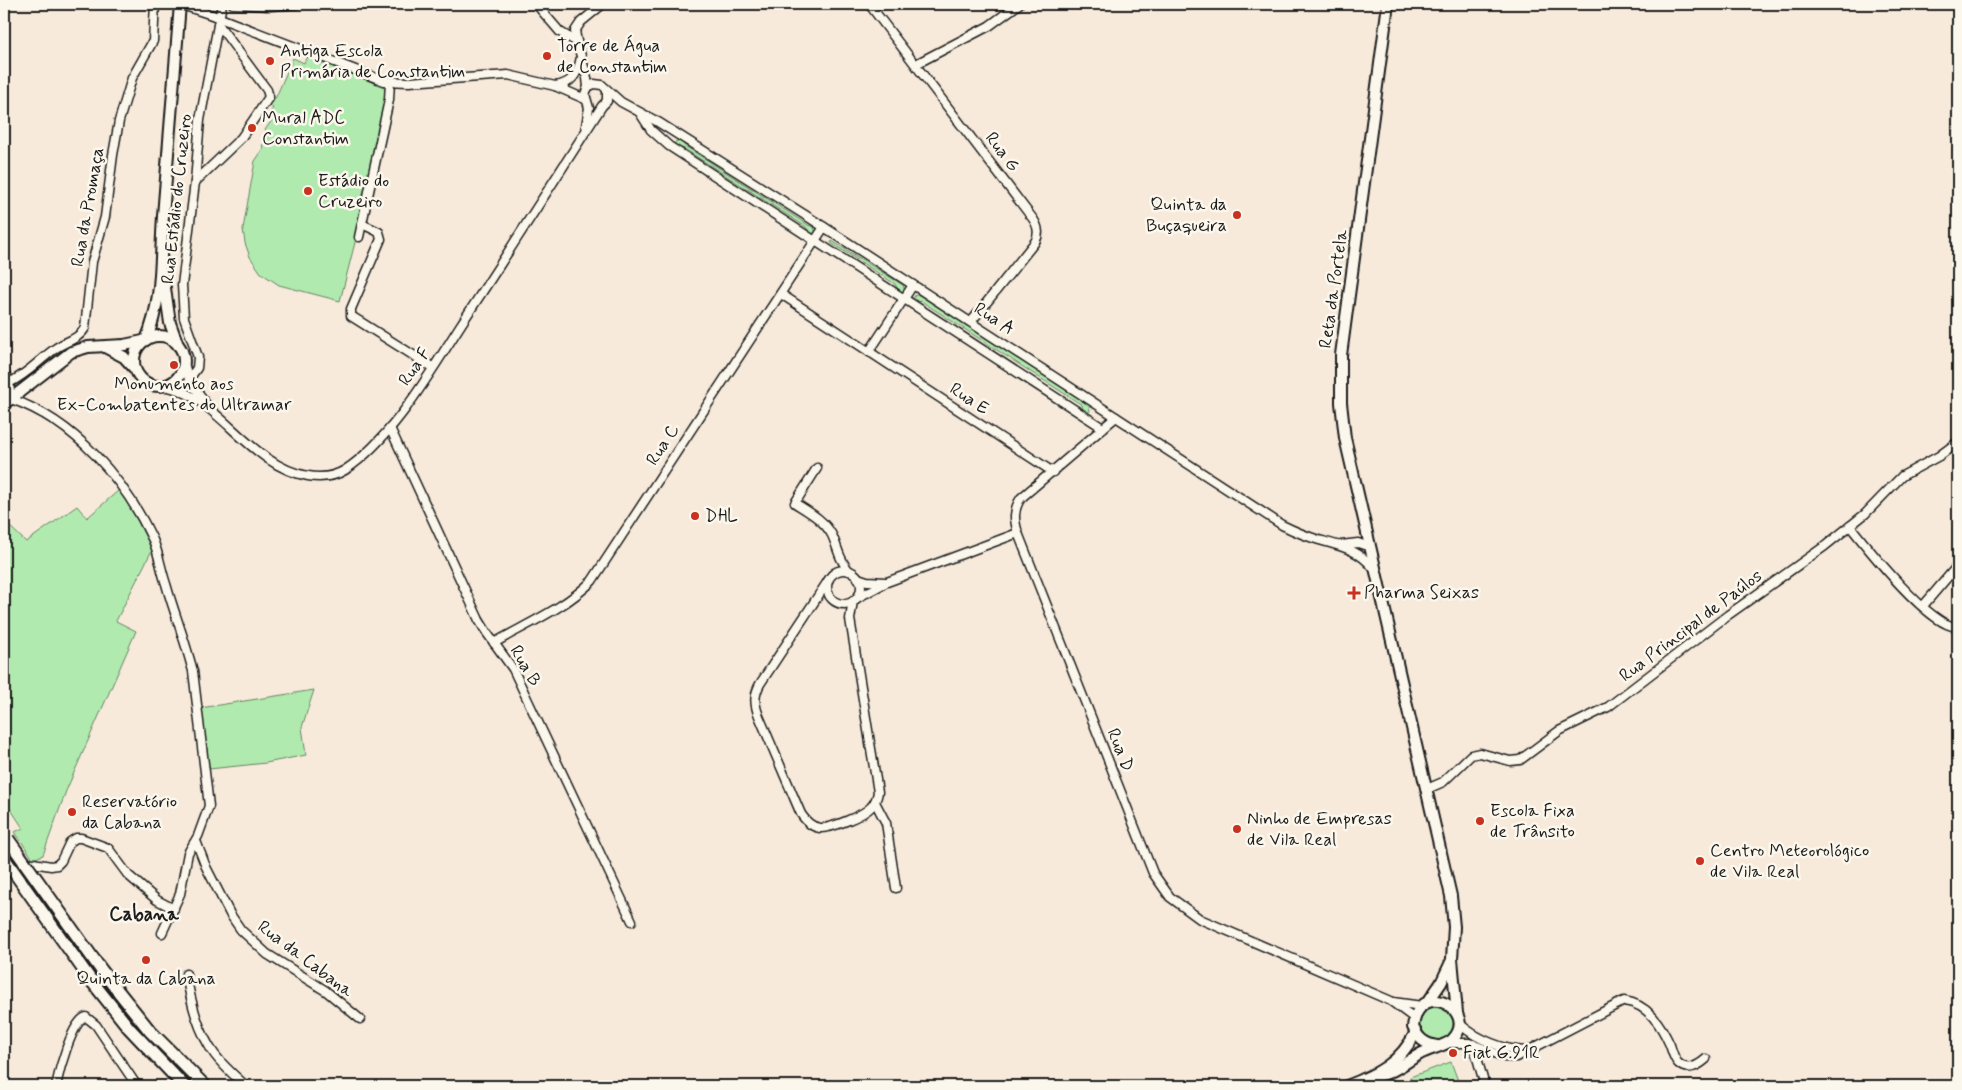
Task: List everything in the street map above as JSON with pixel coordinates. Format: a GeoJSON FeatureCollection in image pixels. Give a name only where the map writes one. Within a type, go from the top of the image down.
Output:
{"type":"FeatureCollection","features":[{"type":"Feature","properties":{"kind":"highway"},"geometry":{"type":"LineString","coordinates":[[6,836],[102,971],[150,1031],[205,1086]]}},
{"type":"Feature","properties":{"kind":"highway"},"geometry":{"type":"LineString","coordinates":[[4,858],[90,979],[129,1028],[184,1086]]}},
{"type":"Feature","properties":{"kind":"main road"},"geometry":{"type":"LineString","coordinates":[[134,368],[135,353],[144,340],[155,316],[161,264],[180,4]]}},
{"type":"Feature","properties":{"kind":"main road","name":"Reta da Portela"},"geometry":{"type":"LineString","coordinates":[[1388,4],[1341,363],[1341,403],[1344,431],[1452,902],[1454,927],[1452,959]]}},
{"type":"Feature","properties":{"kind":"main road"},"geometry":{"type":"LineString","coordinates":[[104,347],[124,357],[142,380],[155,386],[162,386],[176,379],[184,364],[184,358],[169,320],[161,264]]}},
{"type":"Feature","properties":{"kind":"main road"},"geometry":{"type":"LineString","coordinates":[[7,402],[72,352],[88,347],[104,347],[154,337],[165,337],[173,340],[179,346]]}},
{"type":"Feature","properties":{"kind":"main road"},"geometry":{"type":"LineString","coordinates":[[1437,1046],[1424,1042],[1416,1032],[1414,1018],[1441,983],[1452,959]]}},
{"type":"Feature","properties":{"kind":"main road"},"geometry":{"type":"LineString","coordinates":[[1347,1086],[1392,1073],[1437,1046],[1448,1043],[1453,1038],[1460,1024],[1457,1013],[1452,959]]}},
{"type":"Feature","properties":{"kind":"main road"},"geometry":{"type":"LineString","coordinates":[[1425,1004],[1441,1001],[1453,1007],[1457,1013]]}},
{"type":"Feature","properties":{"kind":"main road"},"geometry":{"type":"LineString","coordinates":[[1364,1080],[1402,1055],[1416,1032]]}},
{"type":"Feature","properties":{"kind":"street","name":"Rua da Promaça"},"geometry":{"type":"LineString","coordinates":[[9,383],[27,374],[50,352],[79,335],[85,328],[91,268],[105,218],[119,121],[132,78],[153,42],[155,4]]}},
{"type":"Feature","properties":{"kind":"street"},"geometry":{"type":"LineString","coordinates":[[180,4],[369,76],[390,82],[500,75],[518,76],[555,86],[595,107],[603,105],[620,106],[640,112]]}},
{"type":"Feature","properties":{"kind":"street","name":"Rua Estádio do Cruzeiro"},"geometry":{"type":"LineString","coordinates":[[189,379],[197,368],[198,358],[184,318],[182,294],[202,105],[216,19],[222,4]]}},
{"type":"Feature","properties":{"kind":"street"},"geometry":{"type":"LineString","coordinates":[[233,4],[266,6],[297,4]]}},
{"type":"Feature","properties":{"kind":"street"},"geometry":{"type":"LineString","coordinates":[[536,4],[560,32],[576,42]]}},
{"type":"Feature","properties":{"kind":"street"},"geometry":{"type":"LineString","coordinates":[[582,137],[588,120],[587,102],[584,94],[587,88],[587,78],[576,42],[577,27],[603,4]]}},
{"type":"Feature","properties":{"kind":"street","name":"Rua G"},"geometry":{"type":"LineString","coordinates":[[869,4],[1038,227],[1038,235],[1035,242],[971,322]]}},
{"type":"Feature","properties":{"kind":"street"},"geometry":{"type":"LineString","coordinates":[[916,64],[988,26],[1019,4]]}},
{"type":"Feature","properties":{"kind":"street"},"geometry":{"type":"LineString","coordinates":[[195,182],[239,140],[269,96],[267,90],[216,19]]}},
{"type":"Feature","properties":{"kind":"street"},"geometry":{"type":"LineString","coordinates":[[555,86],[565,84],[574,77],[581,56]]}},
{"type":"Feature","properties":{"kind":"street"},"geometry":{"type":"LineString","coordinates":[[581,56],[592,75],[621,102],[640,112],[651,130],[670,146],[1103,428]]}},
{"type":"Feature","properties":{"kind":"street"},"geometry":{"type":"LineString","coordinates":[[359,237],[389,100],[390,82]]}},
{"type":"Feature","properties":{"kind":"street"},"geometry":{"type":"LineString","coordinates":[[555,86],[587,88],[594,84],[604,87]]}},
{"type":"Feature","properties":{"kind":"street"},"geometry":{"type":"LineString","coordinates":[[603,105],[608,98],[604,87]]}},
{"type":"Feature","properties":{"kind":"street","name":"Rua F"},"geometry":{"type":"LineString","coordinates":[[210,410],[240,438],[269,460],[292,472],[310,476],[331,476],[343,471],[367,452],[390,428],[603,105]]}},
{"type":"Feature","properties":{"kind":"street","name":"Rua A"},"geometry":{"type":"LineString","coordinates":[[640,112],[824,227],[1282,525],[1313,538],[1350,547]]}},
{"type":"Feature","properties":{"kind":"street"},"geometry":{"type":"LineString","coordinates":[[362,224],[379,232],[381,240],[351,310],[352,316],[432,367]]}},
{"type":"Feature","properties":{"kind":"street","name":"Rua C"},"geometry":{"type":"LineString","coordinates":[[494,643],[562,605],[592,581],[824,227]]}},
{"type":"Feature","properties":{"kind":"street"},"geometry":{"type":"LineString","coordinates":[[869,352],[913,285]]}},
{"type":"Feature","properties":{"kind":"street","name":"Rua E"},"geometry":{"type":"LineString","coordinates":[[781,294],[1053,472]]}},
{"type":"Feature","properties":{"kind":"street"},"geometry":{"type":"LineString","coordinates":[[184,364],[189,379],[210,410]]}},
{"type":"Feature","properties":{"kind":"street"},"geometry":{"type":"LineString","coordinates":[[4,370],[9,383],[7,402],[30,406],[52,418],[73,434],[98,458],[121,486],[154,544],[192,668],[196,710],[209,797],[208,810],[187,855],[181,890],[162,934]]}},
{"type":"Feature","properties":{"kind":"street"},"geometry":{"type":"LineString","coordinates":[[162,386],[183,392],[210,410]]}},
{"type":"Feature","properties":{"kind":"street","name":"Rua D"},"geometry":{"type":"LineString","coordinates":[[1116,417],[1018,502],[1014,516],[1018,533],[1154,874],[1166,892],[1181,906],[1206,921],[1391,1001]]}},
{"type":"Feature","properties":{"kind":"street","name":"Rua B"},"geometry":{"type":"LineString","coordinates":[[390,428],[479,620],[516,674],[632,921]]}},
{"type":"Feature","properties":{"kind":"street","name":"Rua Principal de Paúlos"},"geometry":{"type":"LineString","coordinates":[[1427,789],[1443,782],[1471,754],[1480,753],[1512,761],[1520,760],[1559,732],[1603,710],[1728,615],[1825,546],[1865,514],[1902,476],[1939,456],[1958,442]]}},
{"type":"Feature","properties":{"kind":"street"},"geometry":{"type":"LineString","coordinates":[[817,468],[795,503],[816,516],[826,526],[835,542],[838,554],[850,571],[858,578],[867,581],[887,582]]}},
{"type":"Feature","properties":{"kind":"street"},"geometry":{"type":"LineString","coordinates":[[1850,526],[1882,566],[1923,606],[1942,623],[1953,628],[1958,626]]}},
{"type":"Feature","properties":{"kind":"street"},"geometry":{"type":"LineString","coordinates":[[1350,547],[1367,531]]}},
{"type":"Feature","properties":{"kind":"street"},"geometry":{"type":"LineString","coordinates":[[840,604],[855,599],[887,582],[1018,533]]}},
{"type":"Feature","properties":{"kind":"street"},"geometry":{"type":"LineString","coordinates":[[1350,547],[1361,551],[1370,547]]}},
{"type":"Feature","properties":{"kind":"street"},"geometry":{"type":"LineString","coordinates":[[1350,547],[1366,559],[1376,574]]}},
{"type":"Feature","properties":{"kind":"street"},"geometry":{"type":"LineString","coordinates":[[838,554],[834,573],[760,684],[755,697],[756,709],[799,809],[809,823],[819,828],[829,827],[867,811],[875,802],[878,792],[850,619],[855,599],[861,589],[858,578]]}},
{"type":"Feature","properties":{"kind":"street"},"geometry":{"type":"LineString","coordinates":[[1923,606],[1954,575],[1958,565]]}},
{"type":"Feature","properties":{"kind":"street"},"geometry":{"type":"LineString","coordinates":[[834,573],[844,570],[850,571]]}},
{"type":"Feature","properties":{"kind":"street"},"geometry":{"type":"LineString","coordinates":[[828,581],[828,591],[832,599],[840,604],[850,619]]}},
{"type":"Feature","properties":{"kind":"street"},"geometry":{"type":"LineString","coordinates":[[815,602],[832,599]]}},
{"type":"Feature","properties":{"kind":"street"},"geometry":{"type":"LineString","coordinates":[[875,802],[886,823],[896,888]]}},
{"type":"Feature","properties":{"kind":"street","name":"Rua da Cabana"},"geometry":{"type":"LineString","coordinates":[[197,837],[206,867],[230,914],[241,930],[267,954],[326,991],[360,1019]]}},
{"type":"Feature","properties":{"kind":"street"},"geometry":{"type":"LineString","coordinates":[[4,869],[24,863],[57,865],[62,861],[70,842],[76,838],[81,838],[108,848],[128,874],[157,900],[174,909]]}},
{"type":"Feature","properties":{"kind":"street"},"geometry":{"type":"LineString","coordinates":[[186,974],[195,1013],[212,1051],[246,1086]]}},
{"type":"Feature","properties":{"kind":"street"},"geometry":{"type":"LineString","coordinates":[[1391,1001],[1425,1004]]}},
{"type":"Feature","properties":{"kind":"street"},"geometry":{"type":"LineString","coordinates":[[1391,1001],[1414,1018]]}},
{"type":"Feature","properties":{"kind":"street"},"geometry":{"type":"LineString","coordinates":[[1448,1043],[1461,1042],[1473,1044],[1508,1058],[1516,1057],[1624,1002],[1637,1004],[1652,1015],[1663,1031],[1676,1060],[1680,1064],[1686,1067],[1694,1067],[1706,1059]]}},
{"type":"Feature","properties":{"kind":"street"},"geometry":{"type":"LineString","coordinates":[[56,1086],[64,1057],[76,1028],[80,1020],[86,1017],[96,1024],[137,1086]]}},
{"type":"Feature","properties":{"kind":"street"},"geometry":{"type":"LineString","coordinates":[[1460,1024],[1475,1036],[1507,1048],[1528,1051]]}},
{"type":"Feature","properties":{"kind":"street"},"geometry":{"type":"LineString","coordinates":[[1473,1044],[1485,1086]]}},
{"type":"Feature","properties":{"kind":"green space","name":"Estádio do Cruzeiro"},"geometry":{"type":"Polygon","coordinates":[[[307,56],[382,86],[387,90],[388,94],[359,227],[340,301],[279,285],[261,273],[250,257],[243,229],[255,161],[264,148],[262,146],[270,134],[265,130],[272,120],[267,117],[273,108],[269,105],[276,97],[293,58],[304,63],[307,56]]]}},
{"type":"Feature","properties":{"kind":"green space"},"geometry":{"type":"Polygon","coordinates":[[[676,141],[680,141],[808,225],[814,227],[816,233],[811,235],[806,227],[683,148],[679,149],[674,145],[676,141]]]}},
{"type":"Feature","properties":{"kind":"green space"},"geometry":{"type":"Polygon","coordinates":[[[832,241],[903,285],[905,291],[899,292],[895,284],[831,243],[832,241]]]}},
{"type":"Feature","properties":{"kind":"green space"},"geometry":{"type":"Polygon","coordinates":[[[915,295],[919,295],[1089,405],[1090,411],[1087,413],[1083,410],[1082,405],[921,301],[916,303],[913,299],[915,295]]]}},
{"type":"Feature","properties":{"kind":"green space"},"geometry":{"type":"Polygon","coordinates":[[[119,490],[152,550],[116,621],[136,631],[66,791],[43,855],[33,859],[15,832],[23,828],[4,799],[4,521],[26,542],[77,506],[87,518],[119,490]]]}},
{"type":"Feature","properties":{"kind":"green space"},"geometry":{"type":"Polygon","coordinates":[[[314,690],[302,727],[306,755],[266,763],[209,769],[200,708],[314,690]]]}},
{"type":"Feature","properties":{"kind":"green space"},"geometry":{"type":"Polygon","coordinates":[[[1436,1006],[1443,1007],[1448,1011],[1452,1016],[1452,1030],[1448,1035],[1443,1039],[1436,1040],[1429,1039],[1424,1035],[1420,1030],[1419,1023],[1420,1016],[1424,1011],[1429,1007],[1436,1006]]]}},
{"type":"Feature","properties":{"kind":"green space"},"geometry":{"type":"Polygon","coordinates":[[[1451,1062],[1460,1086],[1413,1086],[1410,1077],[1451,1062]]]}},
{"type":"Feature","properties":{"kind":"place","name":"Torre de Água de Constantim"},"geometry":{"type":"Point","coordinates":[547,56]}},
{"type":"Feature","properties":{"kind":"place","name":"Antiga Escola Primária de Constantim"},"geometry":{"type":"Point","coordinates":[270,61]}},
{"type":"Feature","properties":{"kind":"place","name":"Mural ADC Constantim"},"geometry":{"type":"Point","coordinates":[252,128]}},
{"type":"Feature","properties":{"kind":"place","name":"Estádio do Cruzeiro"},"geometry":{"type":"Point","coordinates":[308,191]}},
{"type":"Feature","properties":{"kind":"place","name":"Quinta da Buçaqueira"},"geometry":{"type":"Point","coordinates":[1237,215]}},
{"type":"Feature","properties":{"kind":"place","name":"Monumento aos Ex-Combatentes do Ultramar"},"geometry":{"type":"Point","coordinates":[174,365]}},
{"type":"Feature","properties":{"kind":"place","name":"DHL"},"geometry":{"type":"Point","coordinates":[695,516]}},
{"type":"Feature","properties":{"kind":"place","name":"Pharma Seixas"},"geometry":{"type":"Point","coordinates":[1354,593]}},
{"type":"Feature","properties":{"kind":"place","name":"Reservatório da Cabana"},"geometry":{"type":"Point","coordinates":[72,812]}},
{"type":"Feature","properties":{"kind":"place","name":"Escola Fixa de Trânsito"},"geometry":{"type":"Point","coordinates":[1480,821]}},
{"type":"Feature","properties":{"kind":"place","name":"Ninho de Empresas de Vila Real"},"geometry":{"type":"Point","coordinates":[1237,829]}},
{"type":"Feature","properties":{"kind":"place","name":"Centro Meteorológico de Vila Real"},"geometry":{"type":"Point","coordinates":[1700,861]}},
{"type":"Feature","properties":{"kind":"place","name":"Quinta da Cabana"},"geometry":{"type":"Point","coordinates":[146,960]}},
{"type":"Feature","properties":{"kind":"place","name":"Fiat G.91R"},"geometry":{"type":"Point","coordinates":[1453,1053]}},
{"type":"Feature","properties":{"kind":"district","name":"Cabana"},"geometry":{"type":"Point","coordinates":[144,914]}}]}
